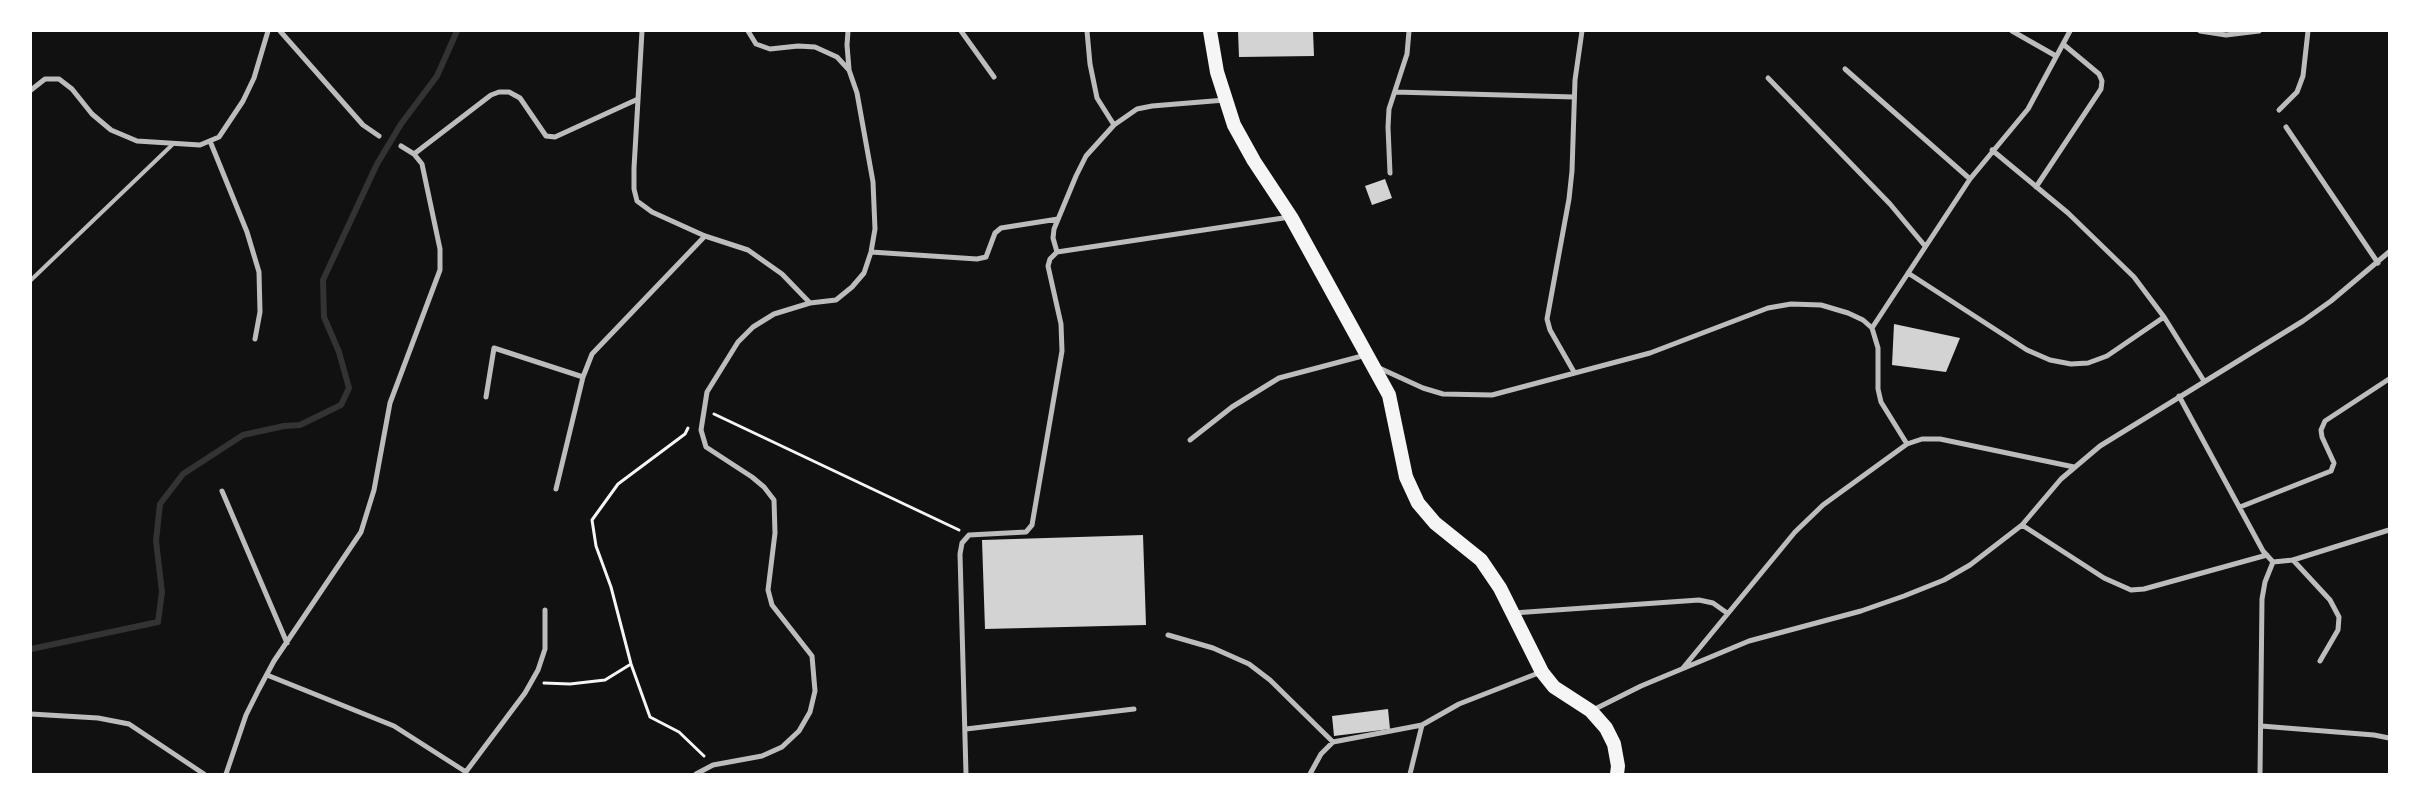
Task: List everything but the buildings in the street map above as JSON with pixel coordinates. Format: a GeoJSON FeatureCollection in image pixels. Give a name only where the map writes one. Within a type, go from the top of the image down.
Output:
{"type":"FeatureCollection","features":[{"type":"Feature","properties":{"kind":"highway"},"geometry":{"type":"LineString","coordinates":[[1210,31],[1218,72],[1234,125],[1290,217],[1389,395],[1406,477],[1418,503],[1435,522],[1481,560],[1500,588],[1542,672],[1554,687],[1591,711],[1606,728],[1614,744],[1618,766],[1617,774]]}},
{"type":"Feature","properties":{"kind":"street"},"geometry":{"type":"LineString","coordinates":[[31,90],[44,79],[59,79],[72,88],[92,114],[111,130],[137,141],[172,145],[200,145],[219,137],[243,101],[254,78],[268,31]]}},
{"type":"Feature","properties":{"kind":"street"},"geometry":{"type":"LineString","coordinates":[[280,31],[363,125],[379,136]]}},
{"type":"Feature","properties":{"kind":"street"},"geometry":{"type":"LineString","coordinates":[[642,31],[634,168],[634,189],[637,201],[652,212],[704,236],[748,250],[769,263],[810,303]]}},
{"type":"Feature","properties":{"kind":"street"},"geometry":{"type":"LineString","coordinates":[[748,31],[756,44],[763,47],[770,49],[798,46],[815,47],[837,57],[849,70]]}},
{"type":"Feature","properties":{"kind":"street"},"geometry":{"type":"LineString","coordinates":[[696,774],[713,765],[762,756],[782,747],[799,731],[810,712],[815,691],[812,656],[772,604],[768,590],[775,534],[774,500],[764,487],[752,477],[706,447],[701,430],[707,392],[743,337],[753,327],[774,314],[810,303],[836,300],[852,287],[864,273],[872,252],[875,229],[873,182],[857,93],[849,70],[846,45],[848,31]]}},
{"type":"Feature","properties":{"kind":"street"},"geometry":{"type":"LineString","coordinates":[[961,31],[994,77]]}},
{"type":"Feature","properties":{"kind":"street"},"geometry":{"type":"LineString","coordinates":[[1087,31],[1090,64],[1097,98],[1114,125]]}},
{"type":"Feature","properties":{"kind":"street"},"geometry":{"type":"LineString","coordinates":[[1390,173],[1389,109],[1408,54],[1409,31]]}},
{"type":"Feature","properties":{"kind":"street"},"geometry":{"type":"LineString","coordinates":[[1574,372],[1550,330],[1547,319],[1571,180],[1574,97],[1582,31]]}},
{"type":"Feature","properties":{"kind":"street"},"geometry":{"type":"LineString","coordinates":[[2012,31],[2056,56]]}},
{"type":"Feature","properties":{"kind":"street"},"geometry":{"type":"LineString","coordinates":[[1872,328],[1970,179],[1992,150],[2028,109],[2070,31]]}},
{"type":"Feature","properties":{"kind":"street"},"geometry":{"type":"LineString","coordinates":[[2200,31],[2226,35],[2259,31]]}},
{"type":"Feature","properties":{"kind":"street"},"geometry":{"type":"LineString","coordinates":[[2279,110],[2298,92],[2303,76],[2308,31]]}},
{"type":"Feature","properties":{"kind":"street"},"geometry":{"type":"LineString","coordinates":[[2036,187],[2101,89],[2102,80],[2099,74],[2063,44]]}},
{"type":"Feature","properties":{"kind":"street"},"geometry":{"type":"LineString","coordinates":[[1845,69],[1970,179]]}},
{"type":"Feature","properties":{"kind":"street"},"geometry":{"type":"LineString","coordinates":[[1768,78],[1890,204],[1925,246]]}},
{"type":"Feature","properties":{"kind":"street"},"geometry":{"type":"LineString","coordinates":[[414,154],[491,95],[499,92],[508,92],[520,98],[546,136],[555,137],[638,100]]}},
{"type":"Feature","properties":{"kind":"street"},"geometry":{"type":"LineString","coordinates":[[1395,92],[1574,97]]}},
{"type":"Feature","properties":{"kind":"street"},"geometry":{"type":"LineString","coordinates":[[1057,252],[1053,238],[1058,220],[1086,156],[1114,125],[1137,109],[1226,100]]}},
{"type":"Feature","properties":{"kind":"street"},"geometry":{"type":"LineString","coordinates":[[2286,127],[2378,263]]}},
{"type":"Feature","properties":{"kind":"street"},"geometry":{"type":"LineString","coordinates":[[210,141],[248,232],[257,266],[260,312],[255,339]]}},
{"type":"Feature","properties":{"kind":"street"},"geometry":{"type":"LineString","coordinates":[[226,774],[246,715],[266,675],[361,532],[374,490],[390,403],[440,270],[440,249],[422,164],[414,154],[401,146]]}},
{"type":"Feature","properties":{"kind":"street"},"geometry":{"type":"LineString","coordinates":[[1992,150],[2068,213],[2128,271],[2164,317],[2204,381]]}},
{"type":"Feature","properties":{"kind":"street"},"geometry":{"type":"LineString","coordinates":[[966,774],[960,554],[962,543],[969,535],[1026,532],[1032,524],[1062,351],[1060,324],[1048,266],[1050,259],[1057,252],[1290,217]]}},
{"type":"Feature","properties":{"kind":"street"},"geometry":{"type":"LineString","coordinates":[[872,252],[977,259],[986,257],[995,234],[1001,228],[1058,220]]}},
{"type":"Feature","properties":{"kind":"street"},"geometry":{"type":"LineString","coordinates":[[556,489],[583,377],[592,354],[607,336],[704,236]]}},
{"type":"Feature","properties":{"kind":"street"},"geometry":{"type":"LineString","coordinates":[[1591,711],[1682,669],[1749,641],[1861,611],[1944,580],[1970,565],[2022,525],[2074,467],[2100,446],[2303,321],[2378,263],[2389,252]]}},
{"type":"Feature","properties":{"kind":"street"},"geometry":{"type":"LineString","coordinates":[[1908,273],[2027,350],[2050,360],[2071,364],[2088,363],[2107,356],[2164,317]]}},
{"type":"Feature","properties":{"kind":"street"},"geometry":{"type":"LineString","coordinates":[[1190,440],[1232,407],[1280,378],[1370,360],[1423,388],[1443,394],[1464,396],[1492,395],[1650,353],[1768,308],[1791,304],[1821,305],[1848,313],[1872,328],[1878,348],[1878,389],[1882,402],[1906,444]]}},
{"type":"Feature","properties":{"kind":"street"},"geometry":{"type":"LineString","coordinates":[[486,397],[494,348],[583,377]]}},
{"type":"Feature","properties":{"kind":"street"},"geometry":{"type":"LineString","coordinates":[[2240,507],[2331,471],[2334,463],[2322,437],[2321,430],[2325,421],[2389,379]]}},
{"type":"Feature","properties":{"kind":"street"},"geometry":{"type":"LineString","coordinates":[[2179,396],[2267,555],[2273,562]]}},
{"type":"Feature","properties":{"kind":"street"},"geometry":{"type":"LineString","coordinates":[[1682,669],[1795,532],[1823,505],[1906,444],[1922,440],[1940,439],[2074,467]]}},
{"type":"Feature","properties":{"kind":"street"},"geometry":{"type":"LineString","coordinates":[[222,492],[287,643]]}},
{"type":"Feature","properties":{"kind":"street"},"geometry":{"type":"LineString","coordinates":[[2022,525],[2104,578],[2131,590],[2144,589],[2267,555]]}},
{"type":"Feature","properties":{"kind":"street"},"geometry":{"type":"LineString","coordinates":[[2273,562],[2293,560],[2389,530]]}},
{"type":"Feature","properties":{"kind":"street"},"geometry":{"type":"LineString","coordinates":[[2293,560],[2330,600],[2339,617],[2338,630],[2320,661]]}},
{"type":"Feature","properties":{"kind":"street"},"geometry":{"type":"LineString","coordinates":[[2260,774],[2262,599],[2265,582],[2273,562]]}},
{"type":"Feature","properties":{"kind":"street"},"geometry":{"type":"LineString","coordinates":[[1513,613],[1699,600],[1713,603],[1727,614]]}},
{"type":"Feature","properties":{"kind":"street"},"geometry":{"type":"LineString","coordinates":[[266,675],[394,726],[465,773],[525,693],[538,670],[545,649],[545,610]]}},
{"type":"Feature","properties":{"kind":"street"},"geometry":{"type":"LineString","coordinates":[[1168,635],[1213,648],[1249,664],[1270,680],[1333,742]]}},
{"type":"Feature","properties":{"kind":"street"},"geometry":{"type":"LineString","coordinates":[[1310,774],[1321,754],[1333,742],[1422,726],[1459,704],[1542,672]]}},
{"type":"Feature","properties":{"kind":"street"},"geometry":{"type":"LineString","coordinates":[[966,729],[1134,708]]}},
{"type":"Feature","properties":{"kind":"street"},"geometry":{"type":"LineString","coordinates":[[31,714],[98,718],[129,724],[204,774]]}},
{"type":"Feature","properties":{"kind":"street"},"geometry":{"type":"LineString","coordinates":[[1410,774],[1422,726]]}},
{"type":"Feature","properties":{"kind":"street"},"geometry":{"type":"LineString","coordinates":[[2260,726],[2374,735],[2389,738]]}},
{"type":"Feature","properties":{"kind":"lane"},"geometry":{"type":"LineString","coordinates":[[31,280],[172,145]]}},
{"type":"Feature","properties":{"kind":"path"},"geometry":{"type":"LineString","coordinates":[[703,409],[969,535]]}},
{"type":"Feature","properties":{"kind":"path"},"geometry":{"type":"LineString","coordinates":[[685,434],[618,484],[592,520],[596,546],[611,587],[631,664],[650,717],[680,732],[713,765]]}},
{"type":"Feature","properties":{"kind":"path"},"geometry":{"type":"LineString","coordinates":[[525,693],[536,684],[570,684],[605,680],[631,664]]}},
{"type":"Feature","properties":{"kind":"waterway"},"geometry":{"type":"LineString","coordinates":[[31,649],[158,622],[162,592],[156,541],[160,504],[183,474],[243,435],[284,426],[300,425],[341,405],[349,388],[339,352],[324,317],[323,280],[377,164],[401,124],[437,76],[457,31]]}}]}
